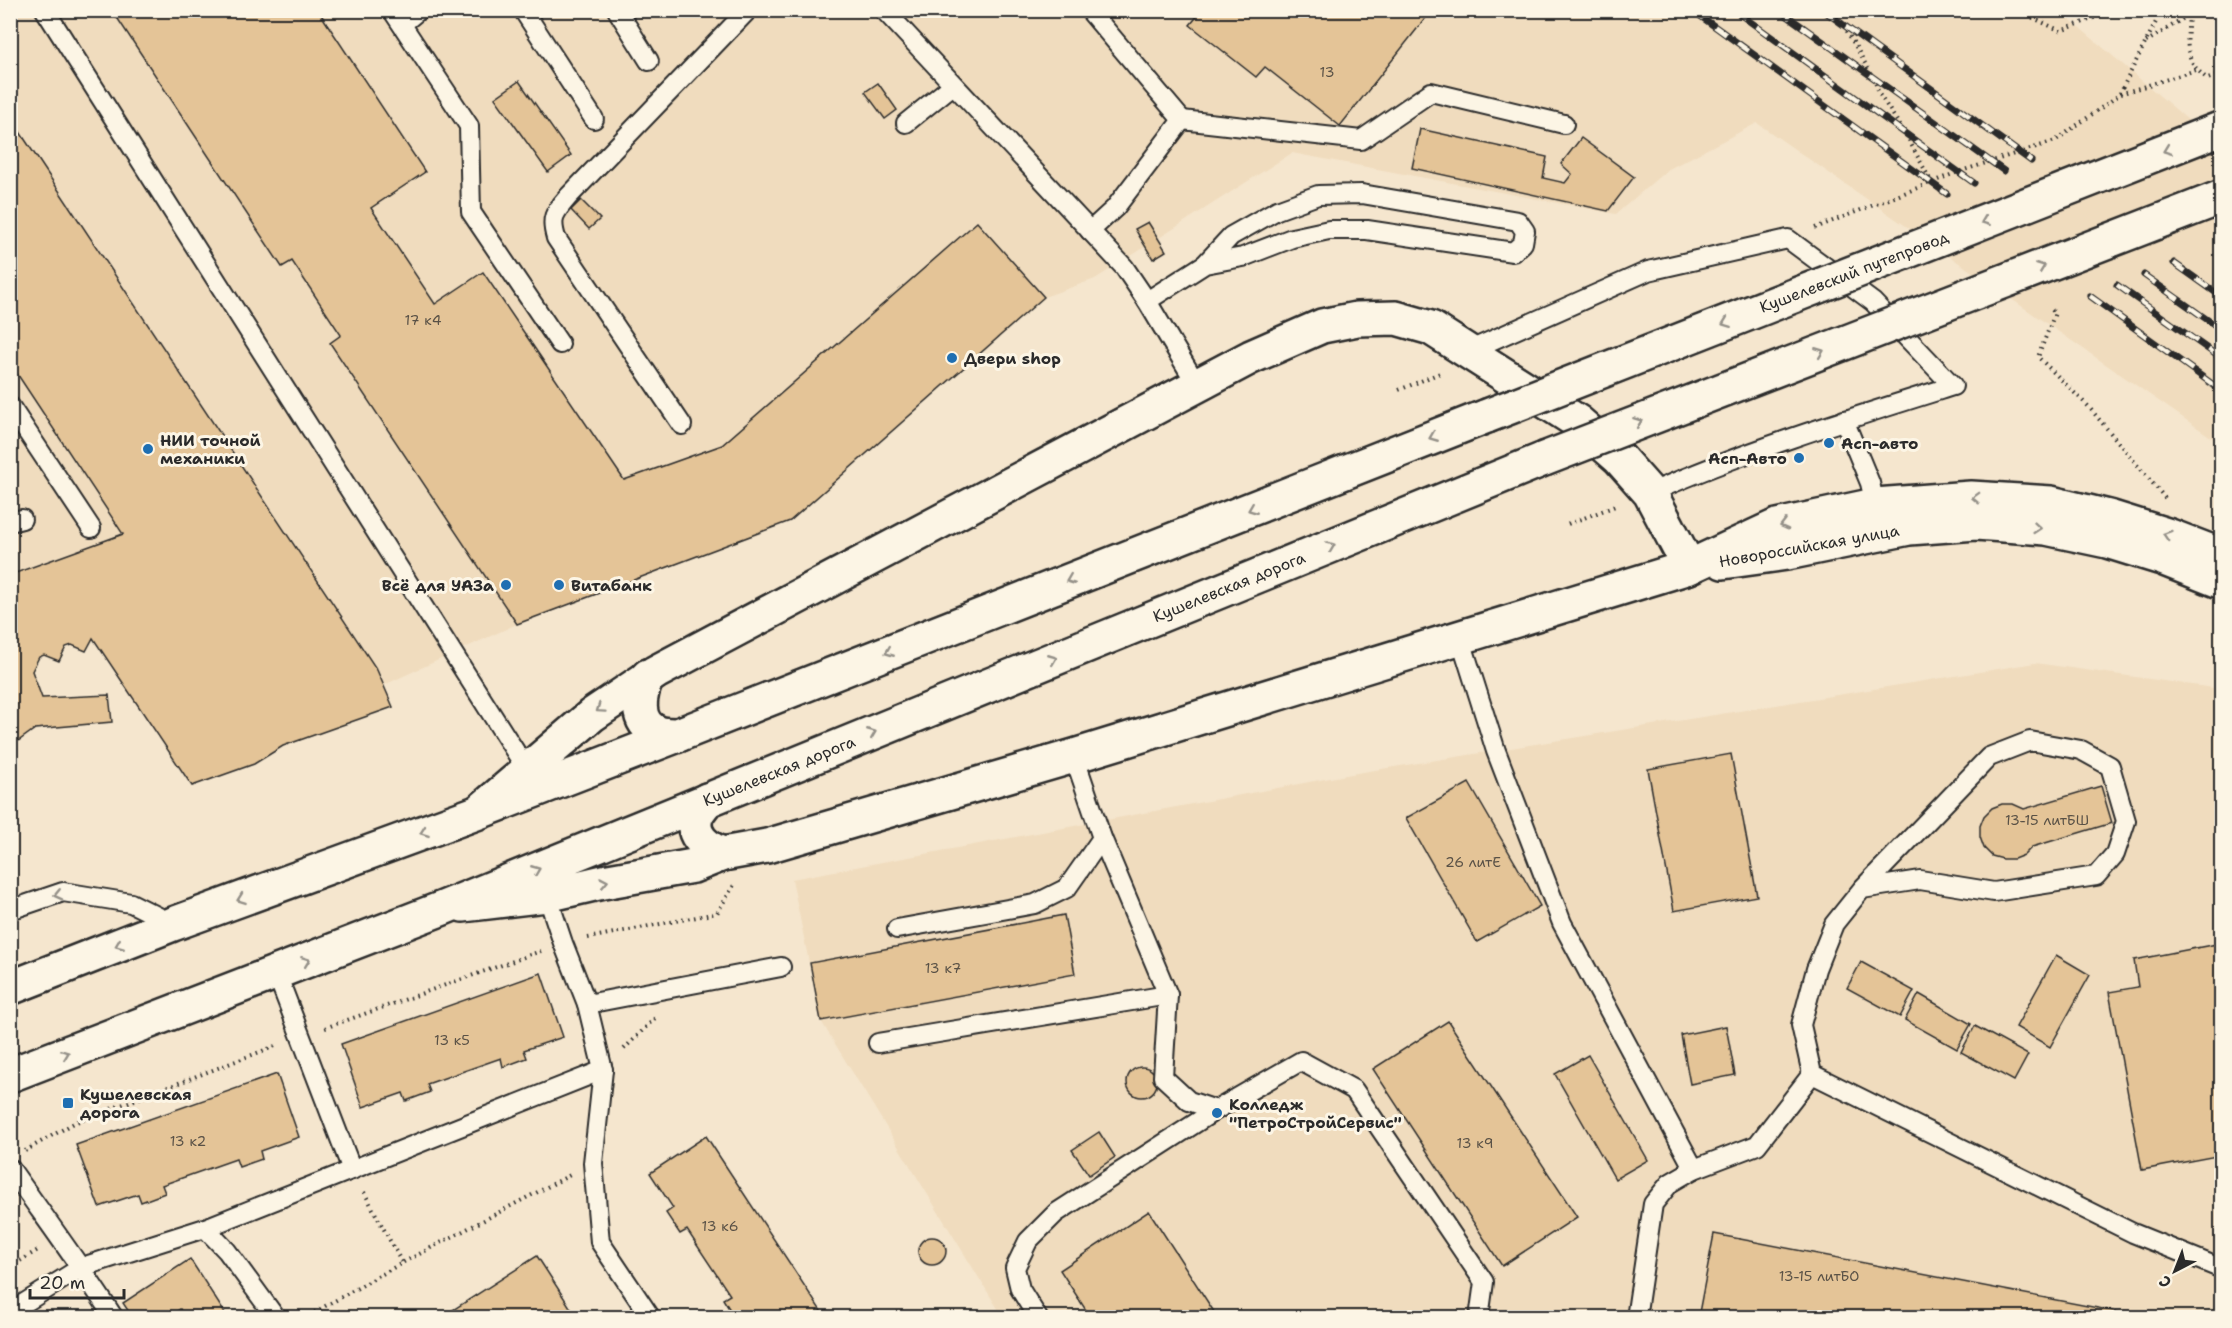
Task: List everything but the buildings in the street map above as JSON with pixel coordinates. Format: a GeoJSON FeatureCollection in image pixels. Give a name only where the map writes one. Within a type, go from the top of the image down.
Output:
{"type":"FeatureCollection","features":[{"type":"Feature","properties":{"kind":"main road","name":"Кушелевский путепровод"},"geometry":{"type":"LineString","coordinates":[[678,735],[2222,128]]}},
{"type":"Feature","properties":{"kind":"main road","name":"Кушелевская дорога"},"geometry":{"type":"LineString","coordinates":[[10,1075],[443,908],[1544,459],[2222,197]]}},
{"type":"Feature","properties":{"kind":"main road"},"geometry":{"type":"LineString","coordinates":[[443,908],[547,895],[603,882],[693,866],[731,866],[767,846],[1074,756],[1689,567],[1635,499],[1618,458],[1578,422],[1431,328],[1396,318],[1357,319],[1322,326],[1251,357],[1197,385],[648,676],[592,715],[479,812]]}},
{"type":"Feature","properties":{"kind":"main road","name":"Новороссийская улица"},"geometry":{"type":"LineString","coordinates":[[1689,567],[1777,526],[1875,506],[1971,498],[2051,503],[2109,517],[2170,536],[2222,556]]}},
{"type":"Feature","properties":{"kind":"main road","name":"Новороссийская улица"},"geometry":{"type":"LineString","coordinates":[[1689,567],[1787,553],[1909,528],[1976,523],[2046,528],[2107,541],[2162,558],[2222,582]]}},
{"type":"Feature","properties":{"kind":"main road"},"geometry":{"type":"LineString","coordinates":[[648,676],[641,691],[639,705],[644,721],[659,734],[678,735]]}},
{"type":"Feature","properties":{"kind":"main road"},"geometry":{"type":"LineString","coordinates":[[10,988],[173,924],[479,812],[678,735]]}},
{"type":"Feature","properties":{"kind":"main road"},"geometry":{"type":"LineString","coordinates":[[706,800],[696,816],[694,829],[702,842],[731,866]]}},
{"type":"Feature","properties":{"kind":"lane"},"geometry":{"type":"LineString","coordinates":[[45,10],[527,770]]}},
{"type":"Feature","properties":{"kind":"lane"},"geometry":{"type":"LineString","coordinates":[[419,10],[397,17],[469,126],[471,212],[560,344]]}},
{"type":"Feature","properties":{"kind":"lane"},"geometry":{"type":"LineString","coordinates":[[523,10],[594,119]]}},
{"type":"Feature","properties":{"kind":"lane"},"geometry":{"type":"LineString","coordinates":[[617,10],[649,61]]}},
{"type":"Feature","properties":{"kind":"lane"},"geometry":{"type":"LineString","coordinates":[[682,425],[556,238],[552,224],[558,208],[568,197],[748,10]]}},
{"type":"Feature","properties":{"kind":"lane"},"geometry":{"type":"LineString","coordinates":[[884,10],[1124,267],[1197,385]]}},
{"type":"Feature","properties":{"kind":"lane"},"geometry":{"type":"LineString","coordinates":[[1089,10],[1182,120],[1361,140],[1431,92],[1564,124]]}},
{"type":"Feature","properties":{"kind":"lane"},"geometry":{"type":"LineString","coordinates":[[906,123],[953,85]]}},
{"type":"Feature","properties":{"kind":"lane"},"geometry":{"type":"LineString","coordinates":[[1090,231],[1115,208],[1182,120]]}},
{"type":"Feature","properties":{"kind":"lane"},"geometry":{"type":"LineString","coordinates":[[1147,301],[1205,264],[1231,236],[1277,210],[1318,195],[1362,194],[1518,221],[1525,231],[1523,243],[1514,252],[1366,230],[1329,230],[1292,238],[1243,257],[1205,264]]}},
{"type":"Feature","properties":{"kind":"lane"},"geometry":{"type":"LineString","coordinates":[[1468,351],[1648,271],[1788,239],[1873,302],[1953,386],[1844,420],[1684,478],[1635,499]]}},
{"type":"Feature","properties":{"kind":"lane"},"geometry":{"type":"LineString","coordinates":[[10,406],[91,528]]}},
{"type":"Feature","properties":{"kind":"lane"},"geometry":{"type":"LineString","coordinates":[[1844,420],[1870,483],[1875,506]]}},
{"type":"Feature","properties":{"kind":"lane"},"geometry":{"type":"LineString","coordinates":[[1460,636],[1496,751],[1562,923],[1694,1169]]}},
{"type":"Feature","properties":{"kind":"lane"},"geometry":{"type":"LineString","coordinates":[[1812,1074],[1801,1025],[1816,969],[1834,924],[1862,889],[1989,757],[2030,741],[2081,750],[2110,766],[2126,821],[2115,854],[2096,876],[1994,892],[1920,880],[1862,889]]}},
{"type":"Feature","properties":{"kind":"lane"},"geometry":{"type":"LineString","coordinates":[[1074,756],[1102,838],[1168,995],[1163,1077],[1189,1101],[1216,1110]]}},
{"type":"Feature","properties":{"kind":"lane"},"geometry":{"type":"LineString","coordinates":[[897,929],[1035,904],[1068,888],[1102,838]]}},
{"type":"Feature","properties":{"kind":"lane"},"geometry":{"type":"LineString","coordinates":[[10,910],[63,892],[131,903],[173,924]]}},
{"type":"Feature","properties":{"kind":"lane"},"geometry":{"type":"LineString","coordinates":[[547,895],[587,1004],[603,1070],[593,1163],[600,1242],[641,1313]]}},
{"type":"Feature","properties":{"kind":"lane"},"geometry":{"type":"LineString","coordinates":[[587,1004],[781,967]]}},
{"type":"Feature","properties":{"kind":"lane"},"geometry":{"type":"LineString","coordinates":[[276,972],[352,1170]]}},
{"type":"Feature","properties":{"kind":"lane"},"geometry":{"type":"LineString","coordinates":[[878,1043],[1168,995]]}},
{"type":"Feature","properties":{"kind":"lane"},"geometry":{"type":"LineString","coordinates":[[1038,1317],[1020,1289],[1015,1268],[1028,1241],[1056,1213],[1216,1110],[1301,1061],[1354,1090],[1484,1282],[1479,1317]]}},
{"type":"Feature","properties":{"kind":"lane"},"geometry":{"type":"LineString","coordinates":[[10,1312],[81,1267],[205,1228],[603,1070]]}},
{"type":"Feature","properties":{"kind":"lane"},"geometry":{"type":"LineString","coordinates":[[1635,1317],[1653,1204],[1670,1183],[1694,1169],[1757,1145],[1812,1074]]}},
{"type":"Feature","properties":{"kind":"lane"},"geometry":{"type":"LineString","coordinates":[[1812,1074],[2133,1233],[2222,1269]]}},
{"type":"Feature","properties":{"kind":"lane"},"geometry":{"type":"LineString","coordinates":[[10,1168],[114,1317]]}},
{"type":"Feature","properties":{"kind":"lane"},"geometry":{"type":"LineString","coordinates":[[205,1228],[227,1251],[276,1317]]}},
{"type":"Feature","properties":{"kind":"path"},"geometry":{"type":"LineString","coordinates":[[1835,10],[1874,79],[1879,94],[1905,133],[1932,183],[1944,195]]}},
{"type":"Feature","properties":{"kind":"path"},"geometry":{"type":"LineString","coordinates":[[2016,10],[2061,31],[2114,10]]}},
{"type":"Feature","properties":{"kind":"path"},"geometry":{"type":"LineString","coordinates":[[2119,95],[2162,10]]}},
{"type":"Feature","properties":{"kind":"path"},"geometry":{"type":"LineString","coordinates":[[2145,42],[2197,10]]}},
{"type":"Feature","properties":{"kind":"path"},"geometry":{"type":"LineString","coordinates":[[2189,15],[2187,49],[2196,70],[2208,79],[2222,74]]}},
{"type":"Feature","properties":{"kind":"path"},"geometry":{"type":"LineString","coordinates":[[1788,239],[1958,172],[2055,141],[2119,95],[2196,70]]}},
{"type":"Feature","properties":{"kind":"path"},"geometry":{"type":"LineString","coordinates":[[2052,310],[2055,313],[2038,357],[2088,406],[2167,501]]}},
{"type":"Feature","properties":{"kind":"path"},"geometry":{"type":"LineString","coordinates":[[1568,524],[1635,499]]}},
{"type":"Feature","properties":{"kind":"path"},"geometry":{"type":"LineString","coordinates":[[563,943],[717,913],[731,866]]}},
{"type":"Feature","properties":{"kind":"path"},"geometry":{"type":"LineString","coordinates":[[603,1070],[688,986]]}},
{"type":"Feature","properties":{"kind":"path"},"geometry":{"type":"LineString","coordinates":[[304,1317],[593,1163]]}},
{"type":"Feature","properties":{"kind":"path"},"geometry":{"type":"LineString","coordinates":[[352,1170],[402,1263]]}},
{"type":"Feature","properties":{"kind":"path"},"geometry":{"type":"LineString","coordinates":[[10,1266],[58,1237]]}},
{"type":"Feature","properties":{"kind":"shaded area"},"geometry":{"type":"Polygon","coordinates":[[[11,11],[2060,11],[2221,148],[2221,444],[1757,123],[1667,170],[1616,214],[1292,153],[1095,279],[1044,297],[790,521],[517,624],[384,685],[393,707],[283,746],[254,764],[192,786],[93,638],[86,651],[72,645],[66,647],[59,661],[44,655],[11,670],[11,11]]]}},
{"type":"Feature","properties":{"kind":"shaded area"},"geometry":{"type":"Polygon","coordinates":[[[2035,663],[2221,689],[2221,1317],[1003,1317],[821,1021],[792,879],[1357,773],[2035,663]]]}},
{"type":"Feature","properties":{"kind":"railway"},"geometry":{"type":"LineString","coordinates":[[1692,10],[1947,194]]}},
{"type":"Feature","properties":{"kind":"railway"},"geometry":{"type":"LineString","coordinates":[[1734,10],[1974,183]]}},
{"type":"Feature","properties":{"kind":"railway"},"geometry":{"type":"LineString","coordinates":[[1779,10],[2004,171]]}},
{"type":"Feature","properties":{"kind":"railway"},"geometry":{"type":"LineString","coordinates":[[1823,10],[2031,161]]}},
{"type":"Feature","properties":{"kind":"railway"},"geometry":{"type":"LineString","coordinates":[[2174,263],[2222,297]]}},
{"type":"Feature","properties":{"kind":"railway"},"geometry":{"type":"LineString","coordinates":[[2144,275],[2222,330]]}},
{"type":"Feature","properties":{"kind":"railway"},"geometry":{"type":"LineString","coordinates":[[2117,285],[2222,359]]}},
{"type":"Feature","properties":{"kind":"railway"},"geometry":{"type":"LineString","coordinates":[[2090,296],[2222,391]]}},
{"type":"Feature","properties":{"kind":"place","name":"Двери shop"},"geometry":{"type":"Point","coordinates":[952,358]}},
{"type":"Feature","properties":{"kind":"place","name":"Асп-авто"},"geometry":{"type":"Point","coordinates":[1829,443]}},
{"type":"Feature","properties":{"kind":"place","name":"НИИ точной механики"},"geometry":{"type":"Point","coordinates":[148,449]}},
{"type":"Feature","properties":{"kind":"place","name":"Асп-Авто"},"geometry":{"type":"Point","coordinates":[1799,458]}},
{"type":"Feature","properties":{"kind":"place","name":"Всё для УАЗа"},"geometry":{"type":"Point","coordinates":[506,585]}},
{"type":"Feature","properties":{"kind":"place","name":"Витабанк"},"geometry":{"type":"Point","coordinates":[559,585]}},
{"type":"Feature","properties":{"kind":"place","name":"Кушелевская дорога"},"geometry":{"type":"Point","coordinates":[68,1103]}},
{"type":"Feature","properties":{"kind":"place","name":"Колледж \"ПетроСтройСервис\""},"geometry":{"type":"Point","coordinates":[1217,1113]}}]}
